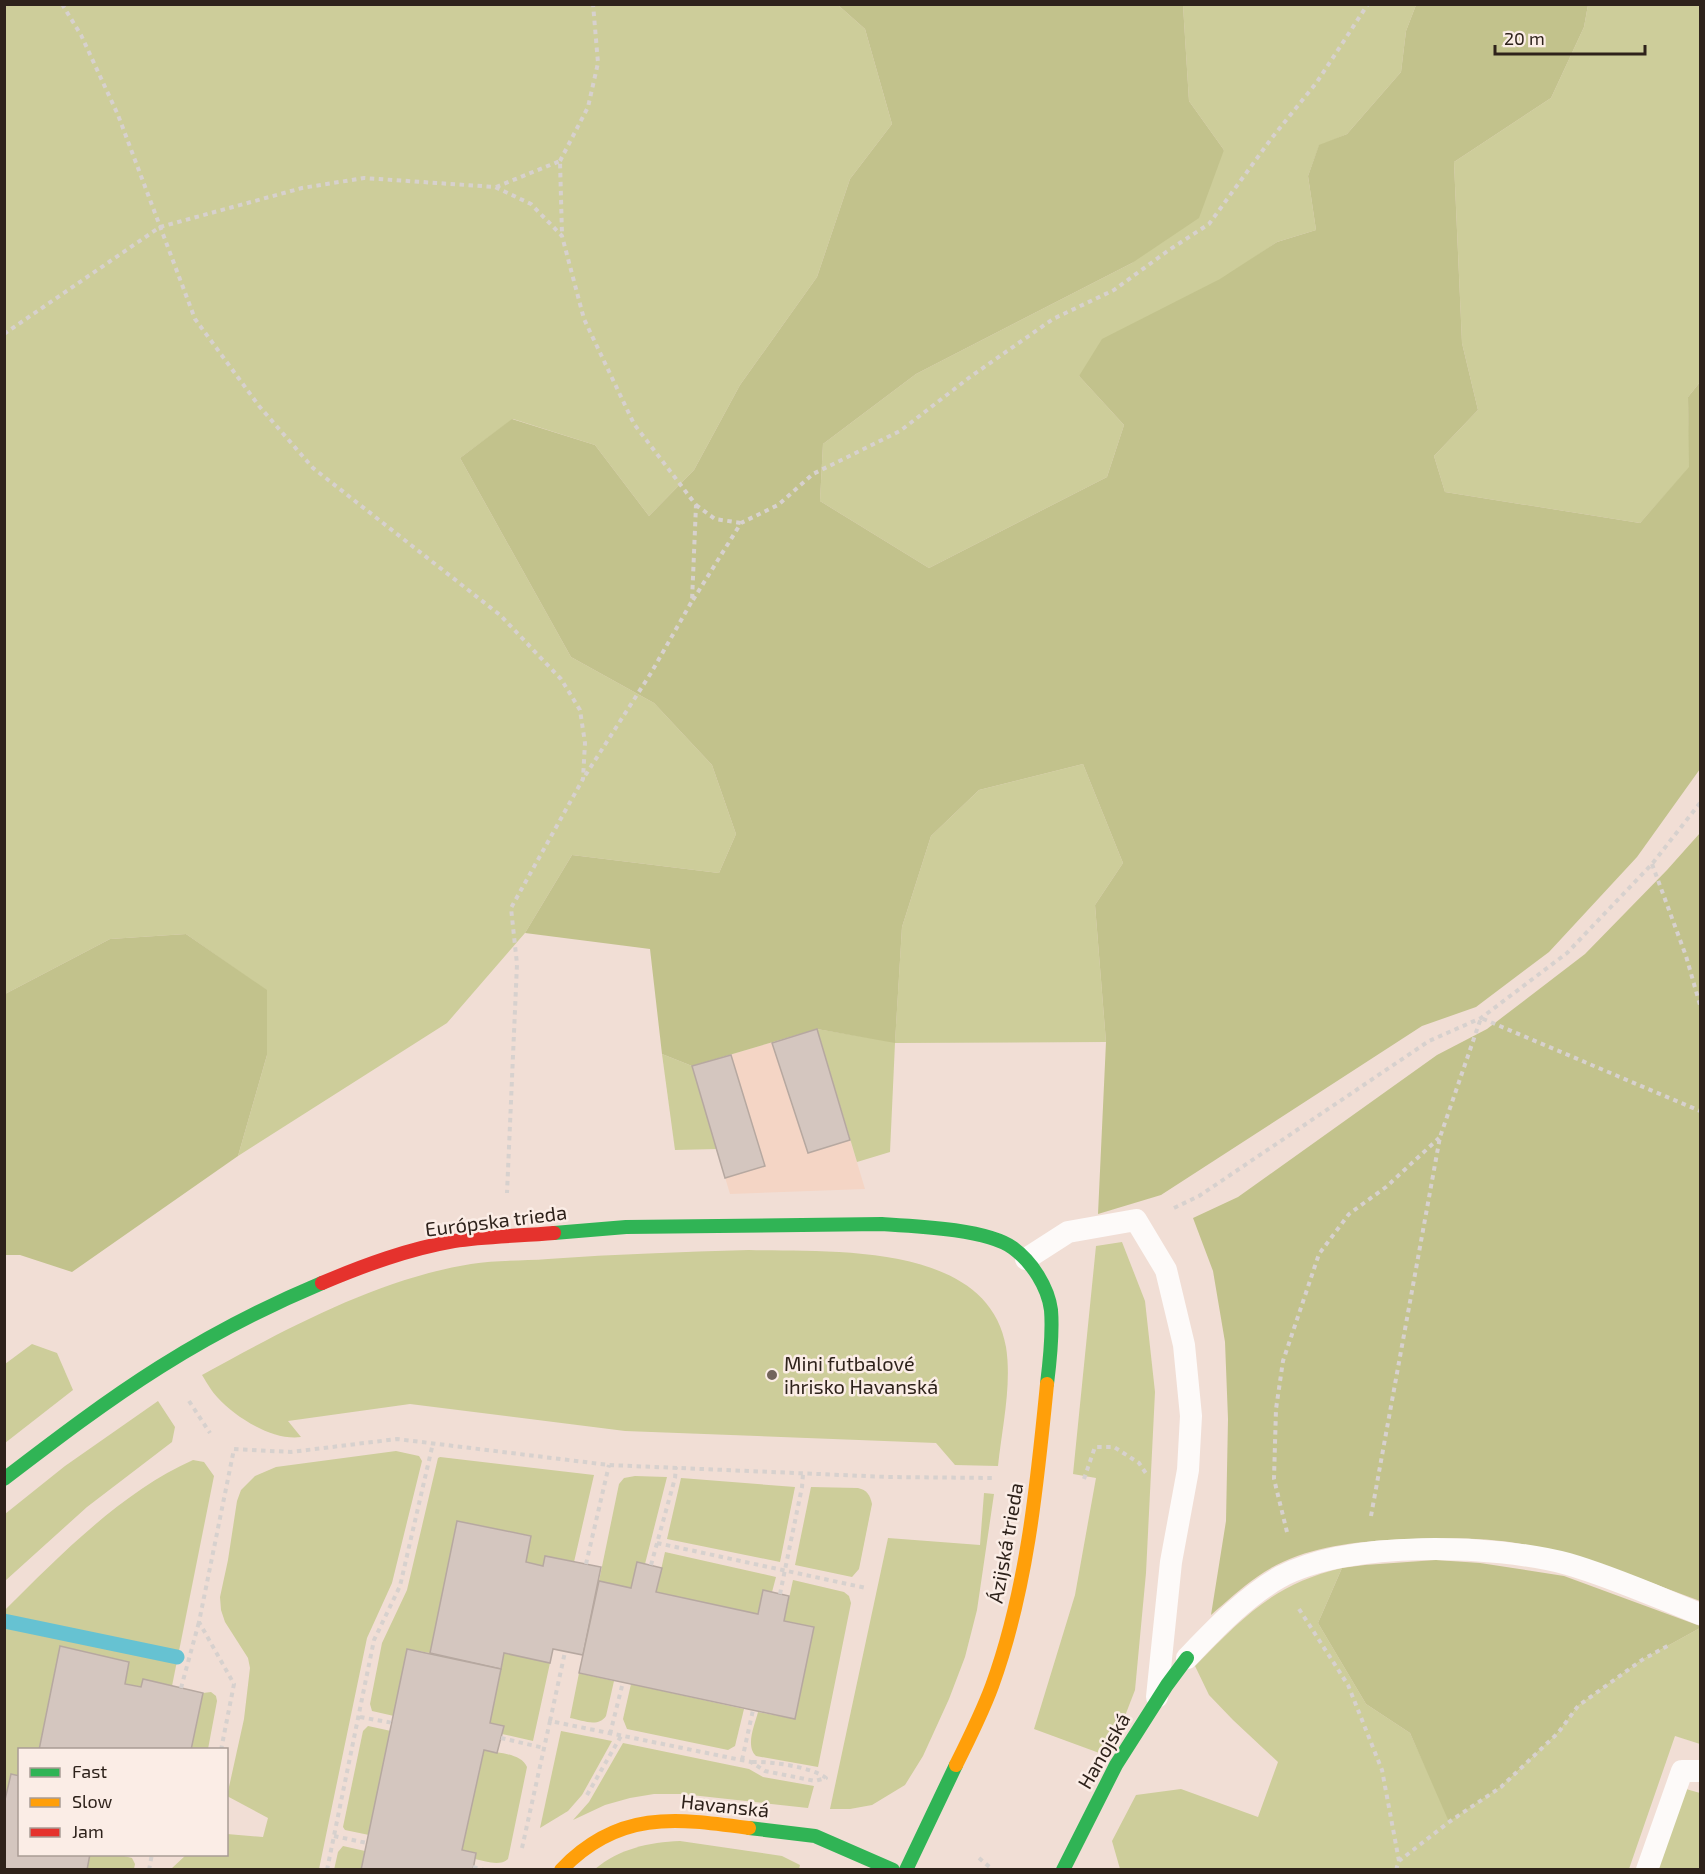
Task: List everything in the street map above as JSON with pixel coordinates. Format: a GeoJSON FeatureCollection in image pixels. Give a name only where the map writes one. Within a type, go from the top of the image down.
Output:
{"type":"FeatureCollection","features":[{"type":"Feature","properties":{"kind":"street","name":"Európska trieda"},"geometry":{"type":"LineString","coordinates":[[4,1479],[83,1419],[161,1366],[281,1300],[360,1267],[412,1250],[455,1241],[626,1227],[829,1224],[917,1226],[982,1236]]}},
{"type":"Feature","properties":{"kind":"street","name":"Ázijská trieda"},"geometry":{"type":"LineString","coordinates":[[906,1869],[982,1712],[1005,1648],[1016,1606],[1036,1483],[1050,1357],[1051,1311],[1048,1296],[1035,1270],[1013,1248],[982,1236]]}},
{"type":"Feature","properties":{"kind":"street","name":"Hanojská"},"geometry":{"type":"LineString","coordinates":[[1063,1869],[1116,1765],[1156,1701],[1187,1658]]}},
{"type":"Feature","properties":{"kind":"street","name":"Havanská"},"geometry":{"type":"LineString","coordinates":[[561,1869],[577,1852],[601,1838],[626,1828],[659,1820],[694,1821],[815,1836],[893,1869]]}},
{"type":"Feature","properties":{"kind":"lane"},"geometry":{"type":"LineString","coordinates":[[1026,1260],[1068,1232],[1136,1220],[1166,1270],[1184,1345],[1191,1416],[1188,1470],[1171,1562],[1156,1701]]}},
{"type":"Feature","properties":{"kind":"lane"},"geometry":{"type":"LineString","coordinates":[[1187,1658],[1236,1610],[1288,1574],[1340,1557],[1364,1553],[1436,1549],[1482,1551],[1567,1564],[1701,1614]]}},
{"type":"Feature","properties":{"kind":"lane"},"geometry":{"type":"LineString","coordinates":[[1647,1869],[1682,1771],[1701,1771]]}},
{"type":"Feature","properties":{"kind":"path"},"geometry":{"type":"LineString","coordinates":[[62,4],[81,35],[118,115],[195,319],[259,406],[313,468],[500,615],[561,679],[580,710],[585,743],[583,779]]}},
{"type":"Feature","properties":{"kind":"path"},"geometry":{"type":"LineString","coordinates":[[593,4],[598,63],[588,107],[560,162],[562,236],[584,319],[634,424],[696,505],[715,519],[741,523]]}},
{"type":"Feature","properties":{"kind":"path"},"geometry":{"type":"LineString","coordinates":[[506,1236],[517,964],[510,908],[583,779],[651,673],[692,601],[741,523],[778,505],[813,474],[900,431],[970,377],[1053,319],[1114,290],[1209,224],[1271,139],[1317,82],[1368,4]]}},
{"type":"Feature","properties":{"kind":"path"},"geometry":{"type":"LineString","coordinates":[[495,187],[560,162]]}},
{"type":"Feature","properties":{"kind":"path"},"geometry":{"type":"LineString","coordinates":[[4,334],[160,227],[302,188],[364,178],[495,187],[531,204],[562,236]]}},
{"type":"Feature","properties":{"kind":"path"},"geometry":{"type":"LineString","coordinates":[[692,601],[696,505]]}},
{"type":"Feature","properties":{"kind":"path"},"geometry":{"type":"LineString","coordinates":[[1136,1220],[1168,1211],[1199,1196],[1430,1041],[1481,1018],[1567,953],[1652,864],[1701,802]]}},
{"type":"Feature","properties":{"kind":"path"},"geometry":{"type":"LineString","coordinates":[[1652,864],[1686,956],[1701,1005]]}},
{"type":"Feature","properties":{"kind":"path"},"geometry":{"type":"LineString","coordinates":[[1481,1018],[1701,1111]]}},
{"type":"Feature","properties":{"kind":"path"},"geometry":{"type":"LineString","coordinates":[[1364,1553],[1440,1137],[1481,1018]]}},
{"type":"Feature","properties":{"kind":"path"},"geometry":{"type":"LineString","coordinates":[[1396,1869],[1399,1861],[1382,1770],[1348,1685],[1288,1574],[1274,1479],[1276,1409],[1283,1361],[1319,1254],[1349,1214],[1386,1187],[1440,1137]]}},
{"type":"Feature","properties":{"kind":"path"},"geometry":{"type":"LineString","coordinates":[[181,1688],[199,1622],[234,1449],[291,1452],[397,1439],[609,1465],[803,1474],[997,1478]]}},
{"type":"Feature","properties":{"kind":"path"},"geometry":{"type":"LineString","coordinates":[[327,1869],[374,1640],[400,1586],[433,1443]]}},
{"type":"Feature","properties":{"kind":"path"},"geometry":{"type":"LineString","coordinates":[[1083,1483],[1095,1447],[1114,1447],[1140,1463],[1178,1527]]}},
{"type":"Feature","properties":{"kind":"path"},"geometry":{"type":"LineString","coordinates":[[586,1564],[609,1465]]}},
{"type":"Feature","properties":{"kind":"path"},"geometry":{"type":"LineString","coordinates":[[651,1565],[676,1467]]}},
{"type":"Feature","properties":{"kind":"path"},"geometry":{"type":"LineString","coordinates":[[780,1594],[803,1474]]}},
{"type":"Feature","properties":{"kind":"path"},"geometry":{"type":"LineString","coordinates":[[657,1543],[866,1588]]}},
{"type":"Feature","properties":{"kind":"path"},"geometry":{"type":"LineString","coordinates":[[199,1622],[234,1684],[221,1748]]}},
{"type":"Feature","properties":{"kind":"path"},"geometry":{"type":"LineString","coordinates":[[1399,1861],[1449,1822],[1501,1787],[1558,1733],[1578,1706],[1642,1660],[1681,1639]]}},
{"type":"Feature","properties":{"kind":"path"},"geometry":{"type":"LineString","coordinates":[[520,1858],[565,1652]]}},
{"type":"Feature","properties":{"kind":"path"},"geometry":{"type":"LineString","coordinates":[[610,1734],[623,1682]]}},
{"type":"Feature","properties":{"kind":"path"},"geometry":{"type":"LineString","coordinates":[[742,1760],[753,1710]]}},
{"type":"Feature","properties":{"kind":"path"},"geometry":{"type":"LineString","coordinates":[[360,1717],[393,1723]]}},
{"type":"Feature","properties":{"kind":"path"},"geometry":{"type":"LineString","coordinates":[[550,1720],[751,1762],[766,1761],[817,1771],[826,1778],[815,1781],[765,1771],[751,1762]]}},
{"type":"Feature","properties":{"kind":"path"},"geometry":{"type":"LineString","coordinates":[[501,1738],[544,1748]]}},
{"type":"Feature","properties":{"kind":"path"},"geometry":{"type":"LineString","coordinates":[[334,1836],[367,1843]]}},
{"type":"Feature","properties":{"kind":"path"},"geometry":{"type":"LineString","coordinates":[[979,1858],[993,1869]]}},
{"type":"Feature","properties":{"kind":"path"},"geometry":{"type":"LineString","coordinates":[[473,1867],[484,1869]]}},
{"type":"Feature","properties":{"kind":"shaded area"},"geometry":{"type":"Polygon","coordinates":[[[817,1029],[865,1189],[730,1194],[692,1066],[817,1029]]]}},
{"type":"Feature","properties":{"kind":"green space"},"geometry":{"type":"Polygon","coordinates":[[[5,5],[838,5],[865,29],[892,124],[850,179],[817,277],[740,385],[694,470],[649,516],[595,445],[513,419],[460,458],[571,657],[654,703],[712,765],[736,834],[719,873],[572,855],[525,933],[447,1023],[238,1156],[267,1055],[267,991],[186,934],[110,939],[5,994],[5,5]]]}},
{"type":"Feature","properties":{"kind":"green space"},"geometry":{"type":"Polygon","coordinates":[[[838,5],[1183,5],[1189,101],[1224,150],[1199,218],[1132,263],[916,374],[823,444],[820,501],[929,568],[1107,477],[1124,425],[1079,376],[1102,339],[1220,279],[1277,242],[1316,230],[1308,176],[1319,145],[1347,134],[1401,72],[1406,31],[1416,5],[1588,5],[1584,27],[1551,98],[1454,162],[1462,343],[1478,410],[1434,456],[1445,492],[1640,523],[1689,467],[1688,397],[1700,382],[1700,769],[1637,857],[1549,952],[1476,1007],[1422,1026],[1161,1195],[1098,1214],[1106,1042],[1095,905],[1123,863],[1083,764],[979,790],[931,836],[902,927],[895,1043],[817,1029],[692,1066],[662,1054],[650,949],[525,933],[572,855],[719,873],[736,834],[712,765],[654,703],[571,657],[460,458],[512,419],[595,445],[649,516],[694,470],[740,385],[817,277],[850,179],[892,124],[865,29],[838,5]]]}},
{"type":"Feature","properties":{"kind":"green space"},"geometry":{"type":"Polygon","coordinates":[[[1183,5],[1416,5],[1406,31],[1401,72],[1347,134],[1319,146],[1308,176],[1316,230],[1277,242],[1079,376],[1124,425],[1107,477],[929,568],[820,501],[823,444],[916,374],[1132,263],[1224,150],[1189,101],[1183,5]]]}},
{"type":"Feature","properties":{"kind":"green space"},"geometry":{"type":"Polygon","coordinates":[[[1588,5],[1700,5],[1700,382],[1688,397],[1690,467],[1640,523],[1445,492],[1434,456],[1478,410],[1462,343],[1454,162],[1551,98],[1584,27],[1588,5]]]}},
{"type":"Feature","properties":{"kind":"green space"},"geometry":{"type":"Polygon","coordinates":[[[1083,764],[1123,863],[1095,905],[1106,1042],[895,1043],[890,1152],[857,1162],[817,1029],[895,1042],[902,927],[931,836],[979,790],[1083,764]]]}},
{"type":"Feature","properties":{"kind":"green space"},"geometry":{"type":"Polygon","coordinates":[[[1700,833],[1700,1601],[1596,1564],[1532,1546],[1460,1538],[1387,1540],[1336,1546],[1287,1560],[1239,1590],[1211,1615],[1226,1521],[1228,1419],[1225,1342],[1213,1271],[1193,1218],[1238,1197],[1437,1055],[1487,1029],[1585,954],[1700,833]]]}},
{"type":"Feature","properties":{"kind":"green space"},"geometry":{"type":"Polygon","coordinates":[[[186,934],[267,990],[267,1055],[238,1156],[72,1272],[20,1255],[5,1255],[5,994],[110,939],[186,934]]]}},
{"type":"Feature","properties":{"kind":"green space"},"geometry":{"type":"Polygon","coordinates":[[[662,1054],[692,1066],[717,1149],[675,1150],[662,1054]]]}},
{"type":"Feature","properties":{"kind":"green space"},"geometry":{"type":"Polygon","coordinates":[[[1122,1242],[1145,1301],[1155,1392],[1146,1573],[1135,1690],[1113,1747],[1108,1753],[1102,1754],[1034,1729],[1075,1595],[1096,1478],[1073,1474],[1096,1246],[1122,1242]]]}},
{"type":"Feature","properties":{"kind":"green space"},"geometry":{"type":"Polygon","coordinates":[[[749,1250],[820,1251],[900,1260],[938,1270],[969,1287],[993,1312],[1006,1347],[1007,1391],[998,1466],[955,1465],[936,1443],[625,1431],[410,1404],[288,1421],[301,1437],[290,1437],[268,1432],[235,1413],[216,1396],[202,1375],[332,1308],[401,1281],[436,1271],[490,1262],[623,1254],[749,1250]]]}},
{"type":"Feature","properties":{"kind":"green space"},"geometry":{"type":"Polygon","coordinates":[[[32,1344],[57,1353],[73,1390],[5,1443],[5,1364],[32,1344]]]}},
{"type":"Feature","properties":{"kind":"green space"},"geometry":{"type":"Polygon","coordinates":[[[158,1401],[175,1427],[172,1442],[87,1507],[5,1581],[5,1514],[65,1466],[158,1401]]]}},
{"type":"Feature","properties":{"kind":"green space"},"geometry":{"type":"Polygon","coordinates":[[[396,1451],[419,1456],[422,1461],[392,1583],[367,1638],[319,1869],[171,1869],[185,1856],[228,1856],[228,1834],[263,1837],[268,1818],[228,1797],[244,1719],[250,1668],[248,1658],[225,1622],[220,1597],[237,1501],[241,1490],[255,1476],[276,1467],[396,1451]]]}},
{"type":"Feature","properties":{"kind":"green space"},"geometry":{"type":"Polygon","coordinates":[[[440,1457],[594,1475],[574,1562],[545,1556],[543,1566],[526,1562],[531,1536],[457,1521],[430,1653],[407,1649],[394,1716],[372,1711],[370,1704],[382,1643],[407,1590],[440,1457]]]}},
{"type":"Feature","properties":{"kind":"green space"},"geometry":{"type":"Polygon","coordinates":[[[193,1460],[204,1462],[214,1476],[172,1686],[143,1679],[141,1687],[125,1684],[129,1662],[60,1646],[39,1748],[18,1748],[18,1778],[5,1804],[5,1610],[93,1526],[167,1473],[193,1460]]]}},
{"type":"Feature","properties":{"kind":"green space"},"geometry":{"type":"Polygon","coordinates":[[[667,1477],[645,1564],[637,1563],[631,1588],[599,1581],[619,1484],[624,1478],[667,1477]]]}},
{"type":"Feature","properties":{"kind":"green space"},"geometry":{"type":"Polygon","coordinates":[[[681,1478],[795,1487],[780,1562],[667,1539],[681,1478]]]}},
{"type":"Feature","properties":{"kind":"green space"},"geometry":{"type":"Polygon","coordinates":[[[811,1487],[858,1488],[866,1492],[870,1498],[872,1504],[859,1569],[852,1577],[795,1565],[811,1487]]]}},
{"type":"Feature","properties":{"kind":"green space"},"geometry":{"type":"Polygon","coordinates":[[[984,1493],[994,1494],[977,1610],[965,1657],[923,1756],[905,1785],[872,1805],[850,1809],[830,1809],[888,1538],[980,1545],[984,1493]]]}},
{"type":"Feature","properties":{"kind":"green space"},"geometry":{"type":"Polygon","coordinates":[[[665,1552],[776,1577],[772,1592],[763,1591],[758,1614],[656,1592],[665,1552]]]}},
{"type":"Feature","properties":{"kind":"green space"},"geometry":{"type":"Polygon","coordinates":[[[1436,1560],[1480,1563],[1564,1576],[1700,1626],[1700,1628],[1642,1660],[1578,1706],[1558,1733],[1501,1787],[1449,1822],[1410,1733],[1366,1704],[1318,1623],[1342,1568],[1436,1560]]]}},
{"type":"Feature","properties":{"kind":"green space"},"geometry":{"type":"Polygon","coordinates":[[[1342,1568],[1318,1623],[1366,1704],[1410,1733],[1450,1821],[1501,1787],[1558,1733],[1578,1706],[1642,1660],[1700,1628],[1700,1744],[1675,1736],[1629,1869],[1120,1869],[1112,1841],[1136,1795],[1181,1789],[1258,1817],[1278,1762],[1209,1695],[1195,1666],[1244,1618],[1278,1593],[1297,1583],[1342,1568]]]}},
{"type":"Feature","properties":{"kind":"green space"},"geometry":{"type":"Polygon","coordinates":[[[793,1580],[844,1592],[849,1596],[851,1603],[818,1767],[756,1756],[751,1747],[758,1712],[795,1719],[814,1627],[784,1621],[793,1580]]]}},
{"type":"Feature","properties":{"kind":"green space"},"geometry":{"type":"Polygon","coordinates":[[[504,1653],[550,1663],[533,1741],[502,1734],[504,1726],[490,1723],[504,1653]]]}},
{"type":"Feature","properties":{"kind":"green space"},"geometry":{"type":"Polygon","coordinates":[[[579,1673],[614,1681],[606,1716],[599,1722],[570,1718],[579,1673]]]}},
{"type":"Feature","properties":{"kind":"green space"},"geometry":{"type":"Polygon","coordinates":[[[631,1684],[744,1709],[735,1746],[728,1750],[627,1729],[623,1719],[631,1684]]]}},
{"type":"Feature","properties":{"kind":"green space"},"geometry":{"type":"Polygon","coordinates":[[[211,1692],[216,1696],[217,1701],[208,1748],[191,1748],[203,1693],[211,1692]]]}},
{"type":"Feature","properties":{"kind":"green space"},"geometry":{"type":"Polygon","coordinates":[[[368,1726],[391,1731],[369,1835],[345,1830],[343,1827],[363,1731],[368,1726]]]}},
{"type":"Feature","properties":{"kind":"green space"},"geometry":{"type":"Polygon","coordinates":[[[561,1731],[612,1741],[582,1795],[568,1811],[540,1828],[561,1731]]]}},
{"type":"Feature","properties":{"kind":"green space"},"geometry":{"type":"Polygon","coordinates":[[[623,1743],[749,1769],[763,1777],[814,1786],[808,1808],[682,1794],[654,1794],[605,1805],[573,1820],[589,1802],[623,1743]]]}},
{"type":"Feature","properties":{"kind":"green space"},"geometry":{"type":"Polygon","coordinates":[[[484,1750],[514,1756],[524,1762],[527,1767],[508,1859],[501,1863],[475,1859],[476,1853],[462,1850],[484,1750]]]}},
{"type":"Feature","properties":{"kind":"green space"},"geometry":{"type":"Polygon","coordinates":[[[1686,1789],[1700,1793],[1700,1869],[1658,1870],[1686,1789]]]}},
{"type":"Feature","properties":{"kind":"green space"},"geometry":{"type":"Polygon","coordinates":[[[680,1841],[782,1856],[800,1865],[799,1869],[595,1869],[614,1856],[635,1848],[680,1841]]]}},
{"type":"Feature","properties":{"kind":"green space"},"geometry":{"type":"Polygon","coordinates":[[[343,1846],[365,1851],[361,1869],[334,1870],[338,1852],[343,1846]]]}},
{"type":"Feature","properties":{"kind":"green space"},"geometry":{"type":"Polygon","coordinates":[[[90,1856],[124,1856],[132,1858],[135,1864],[134,1869],[87,1870],[90,1856]]]}},
{"type":"Feature","properties":{"kind":"building"},"geometry":{"type":"Polygon","coordinates":[[[817,1029],[850,1140],[808,1153],[772,1043],[817,1029]]]}},
{"type":"Feature","properties":{"kind":"building"},"geometry":{"type":"Polygon","coordinates":[[[731,1055],[765,1166],[725,1178],[692,1066],[731,1055]]]}},
{"type":"Feature","properties":{"kind":"building"},"geometry":{"type":"Polygon","coordinates":[[[457,1521],[531,1536],[526,1562],[543,1566],[545,1556],[601,1567],[583,1655],[553,1649],[550,1663],[504,1653],[501,1669],[430,1653],[457,1521]]]}},
{"type":"Feature","properties":{"kind":"building"},"geometry":{"type":"Polygon","coordinates":[[[637,1562],[662,1568],[656,1592],[758,1614],[763,1590],[789,1596],[784,1621],[814,1627],[795,1719],[579,1673],[599,1581],[631,1588],[637,1562]]]}},
{"type":"Feature","properties":{"kind":"building"},"geometry":{"type":"Polygon","coordinates":[[[60,1646],[129,1662],[125,1684],[141,1687],[143,1679],[203,1693],[191,1748],[39,1748],[60,1646]]]}},
{"type":"Feature","properties":{"kind":"building"},"geometry":{"type":"Polygon","coordinates":[[[407,1649],[501,1669],[490,1723],[504,1726],[497,1753],[484,1750],[462,1850],[476,1853],[473,1870],[361,1870],[407,1649]]]}},
{"type":"Feature","properties":{"kind":"building"},"geometry":{"type":"Polygon","coordinates":[[[11,1774],[18,1776],[18,1856],[90,1856],[87,1870],[4,1870],[4,1804],[11,1774]]]}},
{"type":"Feature","properties":{"kind":"waterway"},"geometry":{"type":"LineString","coordinates":[[4,1621],[177,1657]]}},
{"type":"Feature","properties":{"kind":"traffic: fast"},"geometry":{"type":"LineString","coordinates":[[554,1233],[626,1227],[882,1224],[950,1230],[986,1237],[1013,1248],[1027,1260],[1046,1293],[1051,1310],[1052,1328],[1047,1384]]}},
{"type":"Feature","properties":{"kind":"traffic: fast"},"geometry":{"type":"LineString","coordinates":[[4,1479],[100,1407],[160,1367],[240,1322],[322,1283]]}},
{"type":"Feature","properties":{"kind":"traffic: fast"},"geometry":{"type":"LineString","coordinates":[[1063,1870],[1116,1765],[1187,1658]]}},
{"type":"Feature","properties":{"kind":"traffic: fast"},"geometry":{"type":"LineString","coordinates":[[906,1870],[956,1765]]}},
{"type":"Feature","properties":{"kind":"traffic: fast"},"geometry":{"type":"LineString","coordinates":[[749,1828],[815,1836],[893,1870]]}},
{"type":"Feature","properties":{"kind":"traffic: slow"},"geometry":{"type":"LineString","coordinates":[[956,1765],[992,1686],[1014,1613],[1029,1537],[1047,1384]]}},
{"type":"Feature","properties":{"kind":"traffic: slow"},"geometry":{"type":"LineString","coordinates":[[561,1870],[582,1851],[604,1837],[626,1828],[672,1821],[749,1828]]}},
{"type":"Feature","properties":{"kind":"traffic: jam"},"geometry":{"type":"LineString","coordinates":[[322,1283],[387,1258],[437,1244],[478,1238],[554,1233]]}},
{"type":"Feature","properties":{"kind":"place","name":"Mini futbalové ihrisko Havanská"},"geometry":{"type":"Point","coordinates":[772,1375]}}]}
